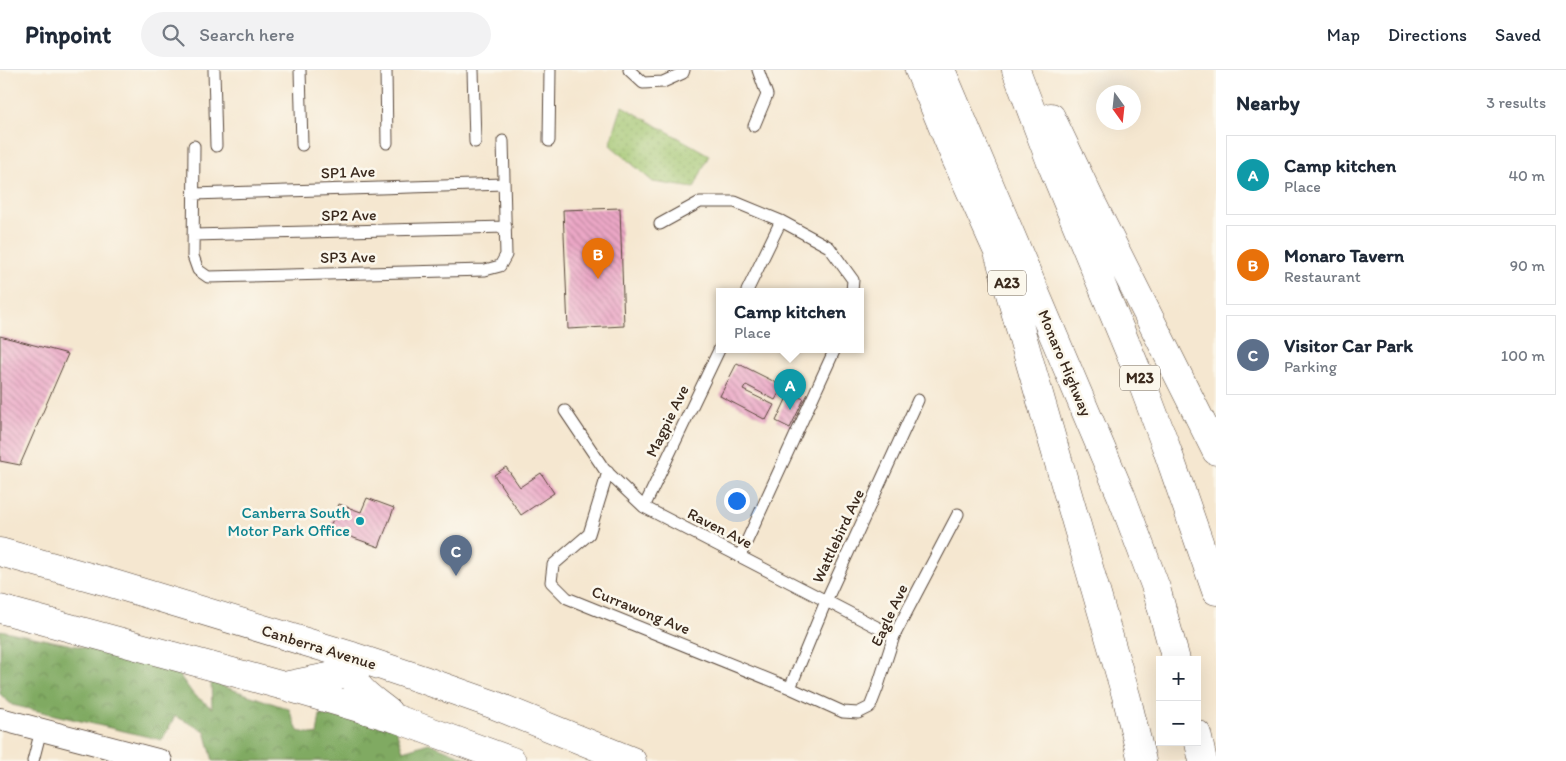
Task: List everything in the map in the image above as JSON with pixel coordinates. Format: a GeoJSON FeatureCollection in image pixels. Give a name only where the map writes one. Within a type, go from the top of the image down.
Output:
{"type":"FeatureCollection","features":[{"type":"Feature","properties":{"kind":"highway","name":"A23"},"geometry":{"type":"LineString","coordinates":[[919,70],[955,157],[998,252],[1124,690],[1142,761]]}},
{"type":"Feature","properties":{"kind":"highway","name":"Monaro Highway"},"geometry":{"type":"LineString","coordinates":[[941,70],[1121,495],[1156,588],[1175,656]]}},
{"type":"Feature","properties":{"kind":"highway","name":"M23"},"geometry":{"type":"LineString","coordinates":[[1016,70],[1085,249],[1141,380],[1216,591]]}},
{"type":"Feature","properties":{"kind":"highway"},"geometry":{"type":"LineString","coordinates":[[1024,70],[1042,97],[1089,197],[1216,451]]}},
{"type":"Feature","properties":{"kind":"highway","name":"Canberra Avenue"},"geometry":{"type":"LineString","coordinates":[[0,552],[111,583],[352,656],[492,704],[632,761]]}},
{"type":"Feature","properties":{"kind":"highway"},"geometry":{"type":"LineString","coordinates":[[0,609],[284,686],[397,719],[512,761]]}},
{"type":"Feature","properties":{"kind":"highway"},"geometry":{"type":"LineString","coordinates":[[284,686],[338,675],[344,670],[352,656]]}},
{"type":"Feature","properties":{"kind":"highway"},"geometry":{"type":"LineString","coordinates":[[352,656],[351,671],[356,684],[397,719]]}},
{"type":"Feature","properties":{"kind":"highway"},"geometry":{"type":"LineString","coordinates":[[1200,746],[1203,761]]}},
{"type":"Feature","properties":{"kind":"street"},"geometry":{"type":"LineString","coordinates":[[0,719],[161,761]]}},
{"type":"Feature","properties":{"kind":"lane"},"geometry":{"type":"LineString","coordinates":[[214,70],[216,146]]}},
{"type":"Feature","properties":{"kind":"lane"},"geometry":{"type":"LineString","coordinates":[[300,70],[302,144]]}},
{"type":"Feature","properties":{"kind":"lane"},"geometry":{"type":"LineString","coordinates":[[386,70],[387,143]]}},
{"type":"Feature","properties":{"kind":"lane"},"geometry":{"type":"LineString","coordinates":[[473,70],[475,142]]}},
{"type":"Feature","properties":{"kind":"lane"},"geometry":{"type":"LineString","coordinates":[[549,141],[550,70]]}},
{"type":"Feature","properties":{"kind":"lane"},"geometry":{"type":"LineString","coordinates":[[629,70],[643,83],[663,82],[684,73],[684,70]]}},
{"type":"Feature","properties":{"kind":"lane"},"geometry":{"type":"LineString","coordinates":[[754,126],[767,95],[758,70]]}},
{"type":"Feature","properties":{"kind":"lane","name":"SP3 Ave"},"geometry":{"type":"LineString","coordinates":[[194,146],[193,256],[198,270],[208,277],[486,270],[500,266],[506,255],[503,142]]}},
{"type":"Feature","properties":{"kind":"lane","name":"SP1 Ave"},"geometry":{"type":"LineString","coordinates":[[194,194],[504,184]]}},
{"type":"Feature","properties":{"kind":"lane"},"geometry":{"type":"LineString","coordinates":[[660,224],[700,202],[735,202],[781,221],[829,247],[853,280],[852,288]]}},
{"type":"Feature","properties":{"kind":"lane"},"geometry":{"type":"LineString","coordinates":[[748,288],[781,221]]}},
{"type":"Feature","properties":{"kind":"lane","name":"SP2 Ave"},"geometry":{"type":"LineString","coordinates":[[193,235],[506,227]]}},
{"type":"Feature","properties":{"kind":"lane","name":"Magpie Ave"},"geometry":{"type":"LineString","coordinates":[[644,508],[718,353]]}},
{"type":"Feature","properties":{"kind":"lane"},"geometry":{"type":"LineString","coordinates":[[740,556],[833,353]]}},
{"type":"Feature","properties":{"kind":"lane","name":"Wattlebird Ave"},"geometry":{"type":"LineString","coordinates":[[790,688],[826,601],[918,400]]}},
{"type":"Feature","properties":{"kind":"lane","name":"Raven Ave"},"geometry":{"type":"LineString","coordinates":[[565,411],[604,469],[644,508],[894,636]]}},
{"type":"Feature","properties":{"kind":"lane","name":"Currawong Ave"},"geometry":{"type":"LineString","coordinates":[[608,472],[589,534],[553,565],[551,582],[567,598],[790,688],[843,712]]}},
{"type":"Feature","properties":{"kind":"lane","name":"Eagle Ave"},"geometry":{"type":"LineString","coordinates":[[843,712],[858,713],[870,706],[894,636],[958,514]]}},
{"type":"Feature","properties":{"kind":"lane"},"geometry":{"type":"LineString","coordinates":[[33,761],[41,730]]}},
{"type":"Feature","properties":{"kind":"green space"},"geometry":{"type":"Polygon","coordinates":[[[622,106],[709,155],[694,188],[653,182],[610,145],[622,106]]]}},
{"type":"Feature","properties":{"kind":"green space"},"geometry":{"type":"Polygon","coordinates":[[[0,630],[173,666],[193,694],[212,708],[211,682],[289,709],[298,731],[317,735],[320,714],[395,727],[403,751],[429,743],[473,761],[213,761],[205,731],[175,716],[162,740],[12,705],[0,694],[0,630]]]}},
{"type":"Feature","properties":{"kind":"building"},"geometry":{"type":"Polygon","coordinates":[[[620,208],[624,326],[568,329],[563,210],[620,208]]]}},
{"type":"Feature","properties":{"kind":"building"},"geometry":{"type":"Polygon","coordinates":[[[0,336],[68,354],[20,465],[0,461],[0,336]]]}},
{"type":"Feature","properties":{"kind":"building"},"geometry":{"type":"Polygon","coordinates":[[[737,363],[783,386],[775,400],[746,385],[743,390],[774,405],[766,420],[720,396],[737,363]]]}},
{"type":"Feature","properties":{"kind":"building"},"geometry":{"type":"Polygon","coordinates":[[[789,393],[804,399],[790,428],[776,421],[789,393]]]}},
{"type":"Feature","properties":{"kind":"building"},"geometry":{"type":"Polygon","coordinates":[[[506,467],[520,487],[541,473],[554,493],[521,515],[494,475],[506,467]]]}},
{"type":"Feature","properties":{"kind":"building","name":"Canberra South Motor Park Office"},"geometry":{"type":"Polygon","coordinates":[[[367,498],[394,508],[379,547],[329,529],[339,504],[361,512],[367,498]]]}},
{"type":"Feature","properties":{"kind":"place","name":"Monaro Tavern"},"geometry":{"type":"Point","coordinates":[598,279]}},
{"type":"Feature","properties":{"kind":"place","name":"Camp kitchen"},"geometry":{"type":"Point","coordinates":[790,410]}},
{"type":"Feature","properties":{"kind":"place","name":"Canberra South Motor Park Office"},"geometry":{"type":"Point","coordinates":[360,521]}},
{"type":"Feature","properties":{"kind":"place","name":"Visitor Car Park"},"geometry":{"type":"Point","coordinates":[456,576]}}]}
